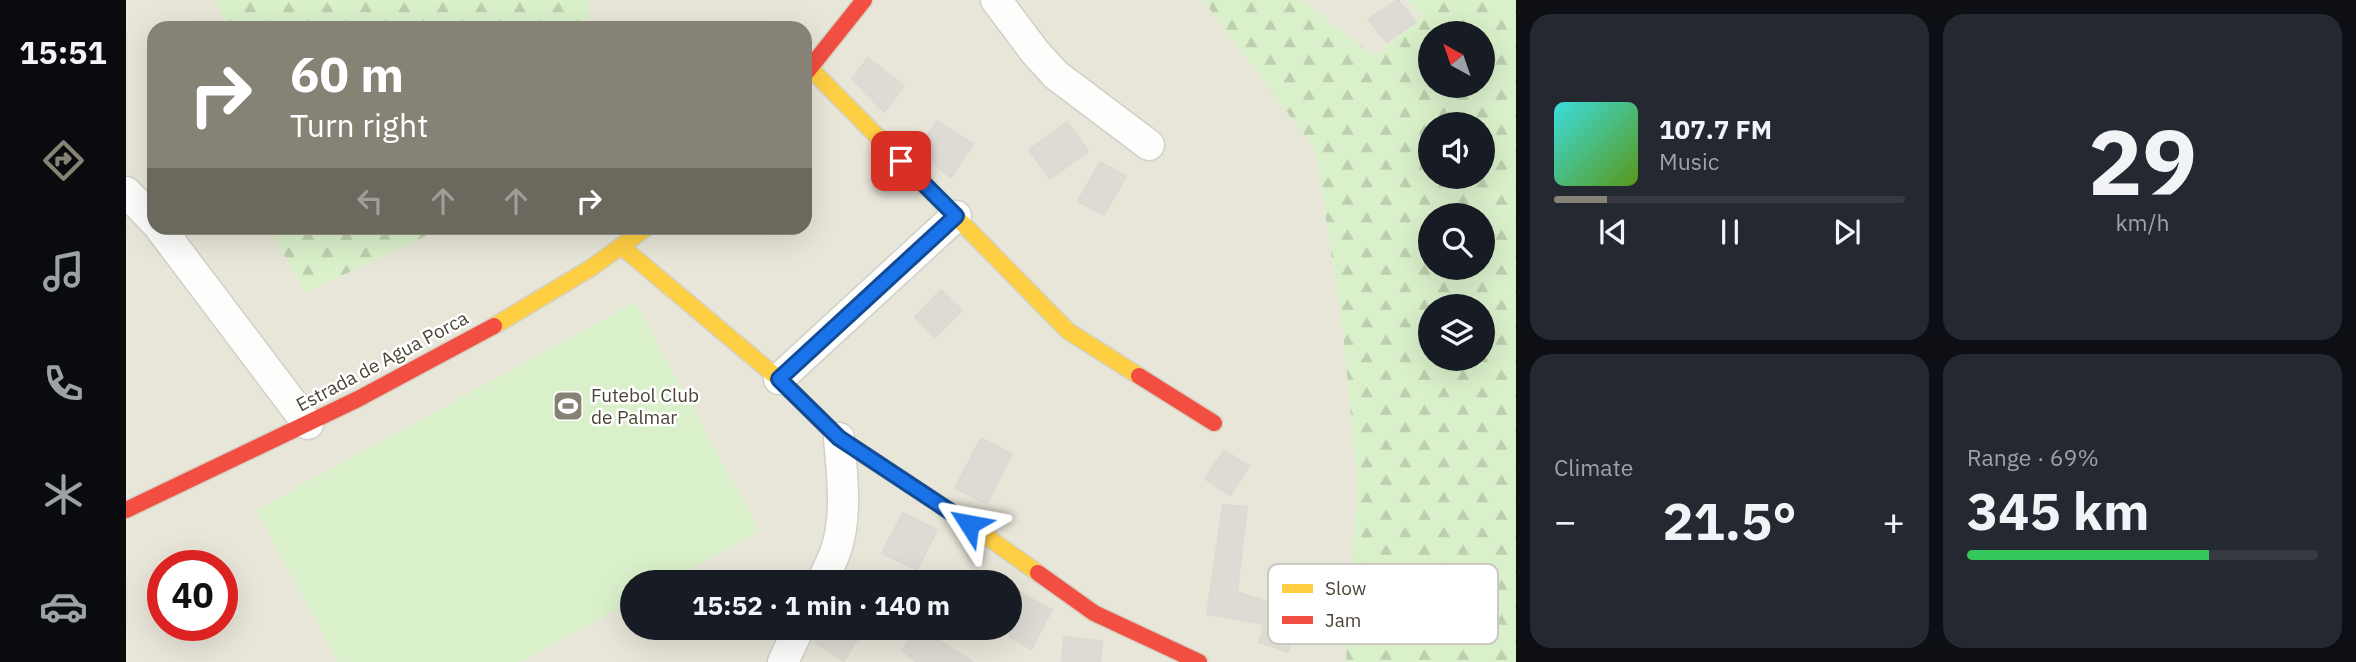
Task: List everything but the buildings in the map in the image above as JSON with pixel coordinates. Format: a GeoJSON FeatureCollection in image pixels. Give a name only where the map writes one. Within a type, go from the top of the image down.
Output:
{"type":"FeatureCollection","features":[{"type":"Feature","properties":{"kind":"street"},"geometry":{"type":"LineString","coordinates":[[812,66],[864,0]]}},
{"type":"Feature","properties":{"kind":"street"},"geometry":{"type":"LineString","coordinates":[[996,0],[1056,75],[1149,145]]}},
{"type":"Feature","properties":{"kind":"street"},"geometry":{"type":"LineString","coordinates":[[812,75],[1068,331],[1214,423]]}},
{"type":"Feature","properties":{"kind":"street"},"geometry":{"type":"LineString","coordinates":[[126,192],[147,214]]}},
{"type":"Feature","properties":{"kind":"street"},"geometry":{"type":"LineString","coordinates":[[779,379],[956,216]]}},
{"type":"Feature","properties":{"kind":"street"},"geometry":{"type":"LineString","coordinates":[[165,235],[308,424]]}},
{"type":"Feature","properties":{"kind":"street","name":"Estrada de Agua Porca"},"geometry":{"type":"LineString","coordinates":[[126,510],[424,366],[520,311],[637,235]]}},
{"type":"Feature","properties":{"kind":"street"},"geometry":{"type":"LineString","coordinates":[[622,247],[779,379],[839,438],[969,524],[1094,613],[1199,662]]}},
{"type":"Feature","properties":{"kind":"street"},"geometry":{"type":"LineString","coordinates":[[827,570],[836,551],[844,495],[839,438]]}},
{"type":"Feature","properties":{"kind":"street"},"geometry":{"type":"LineString","coordinates":[[783,662],[793,640]]}},
{"type":"Feature","properties":{"kind":"shaded area"},"geometry":{"type":"Polygon","coordinates":[[[126,0],[215,0],[225,21],[147,21],[147,235],[273,235],[305,293],[428,235],[812,235],[812,21],[589,21],[590,0],[1203,0],[1316,151],[1343,333],[1357,483],[1352,564],[1268,564],[1268,644],[1347,644],[1346,662],[126,662],[126,0]]]}},
{"type":"Feature","properties":{"kind":"shaded area"},"geometry":{"type":"Polygon","coordinates":[[[1302,0],[1407,0],[1423,16],[1375,56],[1302,0]]]}},
{"type":"Feature","properties":{"kind":"green space"},"geometry":{"type":"Polygon","coordinates":[[[215,0],[590,0],[589,21],[225,21],[215,0]]]}},
{"type":"Feature","properties":{"kind":"green space"},"geometry":{"type":"Polygon","coordinates":[[[1203,0],[1302,0],[1375,56],[1423,16],[1407,0],[1516,0],[1516,662],[1346,662],[1347,644],[1498,644],[1498,564],[1352,564],[1357,482],[1343,333],[1316,151],[1203,0]]]}},
{"type":"Feature","properties":{"kind":"green space"},"geometry":{"type":"Polygon","coordinates":[[[273,235],[428,235],[305,293],[273,235]]]}},
{"type":"Feature","properties":{"kind":"green space","name":"Futebol Club de Palmar"},"geometry":{"type":"Polygon","coordinates":[[[635,302],[760,531],[690,570],[620,570],[620,608],[521,662],[338,662],[256,510],[635,302]]]}},
{"type":"Feature","properties":{"kind":"traffic: slow"},"geometry":{"type":"LineString","coordinates":[[812,70],[1068,331],[1139,376]]}},
{"type":"Feature","properties":{"kind":"traffic: slow"},"geometry":{"type":"LineString","coordinates":[[494,326],[591,268],[636,235]]}},
{"type":"Feature","properties":{"kind":"traffic: slow"},"geometry":{"type":"LineString","coordinates":[[622,247],[779,379],[839,438],[1038,573]]}},
{"type":"Feature","properties":{"kind":"traffic: jam"},"geometry":{"type":"LineString","coordinates":[[812,65],[864,0]]}},
{"type":"Feature","properties":{"kind":"traffic: jam"},"geometry":{"type":"LineString","coordinates":[[126,510],[358,399],[494,326]]}},
{"type":"Feature","properties":{"kind":"traffic: jam"},"geometry":{"type":"LineString","coordinates":[[1139,376],[1214,423]]}},
{"type":"Feature","properties":{"kind":"traffic: jam"},"geometry":{"type":"LineString","coordinates":[[1038,573],[1094,613],[1199,662]]}},
{"type":"Feature","properties":{"kind":"place","name":"Futebol Club de Palmar"},"geometry":{"type":"Point","coordinates":[568,406]}},
{"type":"Feature","properties":{"kind":"route"},"geometry":{"type":"LineString","coordinates":[[901,161],[956,216],[779,379],[839,438],[969,524]]}}]}
